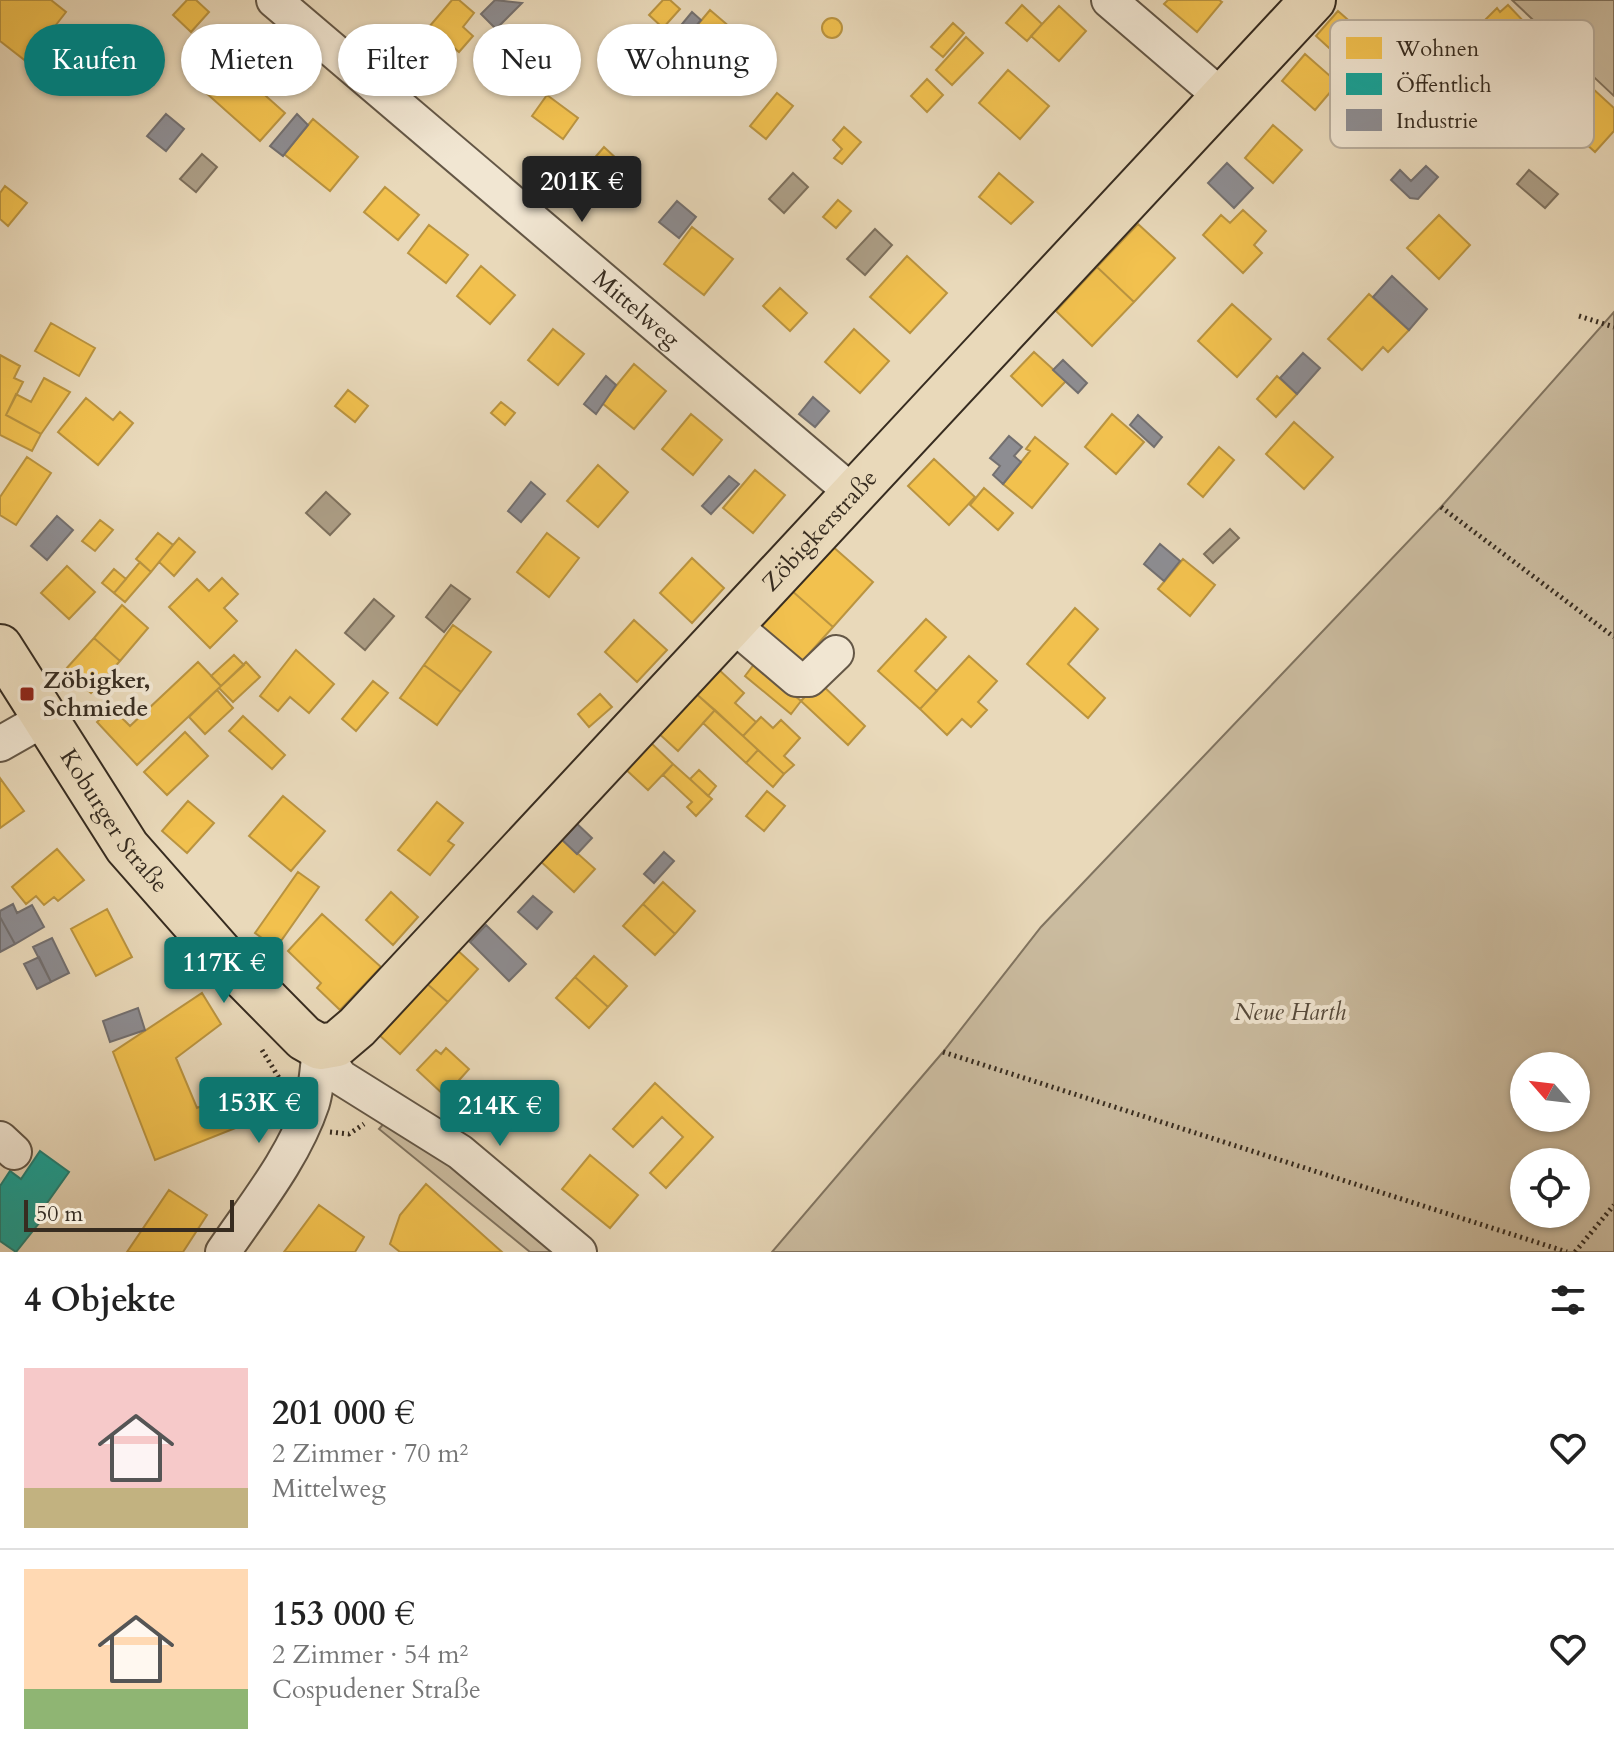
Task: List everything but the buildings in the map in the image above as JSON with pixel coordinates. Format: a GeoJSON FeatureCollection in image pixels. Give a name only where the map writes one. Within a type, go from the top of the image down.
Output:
{"type":"FeatureCollection","features":[{"type":"Feature","properties":{"kind":"main road","name":"Zöbigkerstraße"},"geometry":{"type":"LineString","coordinates":[[320,1047],[337,1044],[357,1027],[1313,0]]}},
{"type":"Feature","properties":{"kind":"main road","name":"Koburger Straße"},"geometry":{"type":"LineString","coordinates":[[0,647],[127,847],[223,956],[304,1038],[320,1047]]}},
{"type":"Feature","properties":{"kind":"street","name":"Mittelweg"},"geometry":{"type":"LineString","coordinates":[[274,0],[853,493]]}},
{"type":"Feature","properties":{"kind":"street"},"geometry":{"type":"LineString","coordinates":[[1109,0],[1222,97]]}},
{"type":"Feature","properties":{"kind":"street"},"geometry":{"type":"LineString","coordinates":[[731,623],[797,679],[809,679],[836,653]]}},
{"type":"Feature","properties":{"kind":"street"},"geometry":{"type":"LineString","coordinates":[[0,744],[44,719]]}},
{"type":"Feature","properties":{"kind":"street"},"geometry":{"type":"LineString","coordinates":[[229,1248],[281,1167],[312,1102],[320,1047]]}},
{"type":"Feature","properties":{"kind":"street","name":"Koburger Straße"},"geometry":{"type":"LineString","coordinates":[[320,1047],[340,1077],[460,1152],[579,1252]]}},
{"type":"Feature","properties":{"kind":"path"},"geometry":{"type":"LineString","coordinates":[[1579,316],[1614,327]]}},
{"type":"Feature","properties":{"kind":"path"},"geometry":{"type":"LineString","coordinates":[[1441,507],[1614,637]]}},
{"type":"Feature","properties":{"kind":"path"},"geometry":{"type":"LineString","coordinates":[[259,1045],[283,1084],[286,1099]]}},
{"type":"Feature","properties":{"kind":"path"},"geometry":{"type":"LineString","coordinates":[[943,1052],[1567,1252]]}},
{"type":"Feature","properties":{"kind":"path"},"geometry":{"type":"LineString","coordinates":[[1575,1252],[1614,1205]]}},
{"type":"Feature","properties":{"kind":"green space"},"geometry":{"type":"Polygon","coordinates":[[[1512,0],[1614,0],[1614,96],[1594,77],[1594,20],[1533,20],[1512,0]]]}},
{"type":"Feature","properties":{"kind":"green space","name":"Neue Harth"},"geometry":{"type":"Polygon","coordinates":[[[1614,312],[1614,1252],[772,1252],[943,1052],[1041,927],[1441,507],[1614,312]]]}},
{"type":"Feature","properties":{"kind":"green space"},"geometry":{"type":"Polygon","coordinates":[[[386,1121],[417,1139],[560,1252],[530,1252],[379,1129],[386,1121]]]}},
{"type":"Feature","properties":{"kind":"shaded area"},"geometry":{"type":"Polygon","coordinates":[[[202,154],[217,167],[196,192],[180,179],[202,154]]]}},
{"type":"Feature","properties":{"kind":"shaded area"},"geometry":{"type":"Polygon","coordinates":[[[1529,170],[1558,194],[1545,208],[1517,184],[1529,170]]]}},
{"type":"Feature","properties":{"kind":"shaded area"},"geometry":{"type":"Polygon","coordinates":[[[793,173],[808,187],[784,213],[769,199],[793,173]]]}},
{"type":"Feature","properties":{"kind":"shaded area"},"geometry":{"type":"Polygon","coordinates":[[[875,229],[892,245],[865,275],[847,259],[875,229]]]}},
{"type":"Feature","properties":{"kind":"shaded area"},"geometry":{"type":"Polygon","coordinates":[[[326,492],[350,514],[330,535],[306,513],[326,492]]]}},
{"type":"Feature","properties":{"kind":"shaded area"},"geometry":{"type":"Polygon","coordinates":[[[1230,529],[1239,538],[1213,563],[1204,554],[1230,529]]]}},
{"type":"Feature","properties":{"kind":"shaded area"},"geometry":{"type":"Polygon","coordinates":[[[451,585],[470,599],[444,632],[426,617],[451,585]]]}},
{"type":"Feature","properties":{"kind":"shaded area"},"geometry":{"type":"Polygon","coordinates":[[[374,599],[394,616],[365,650],[345,633],[374,599]]]}},
{"type":"Feature","properties":{"kind":"place","name":"Zöbigker, Schmiede"},"geometry":{"type":"Point","coordinates":[27,694]}}]}
